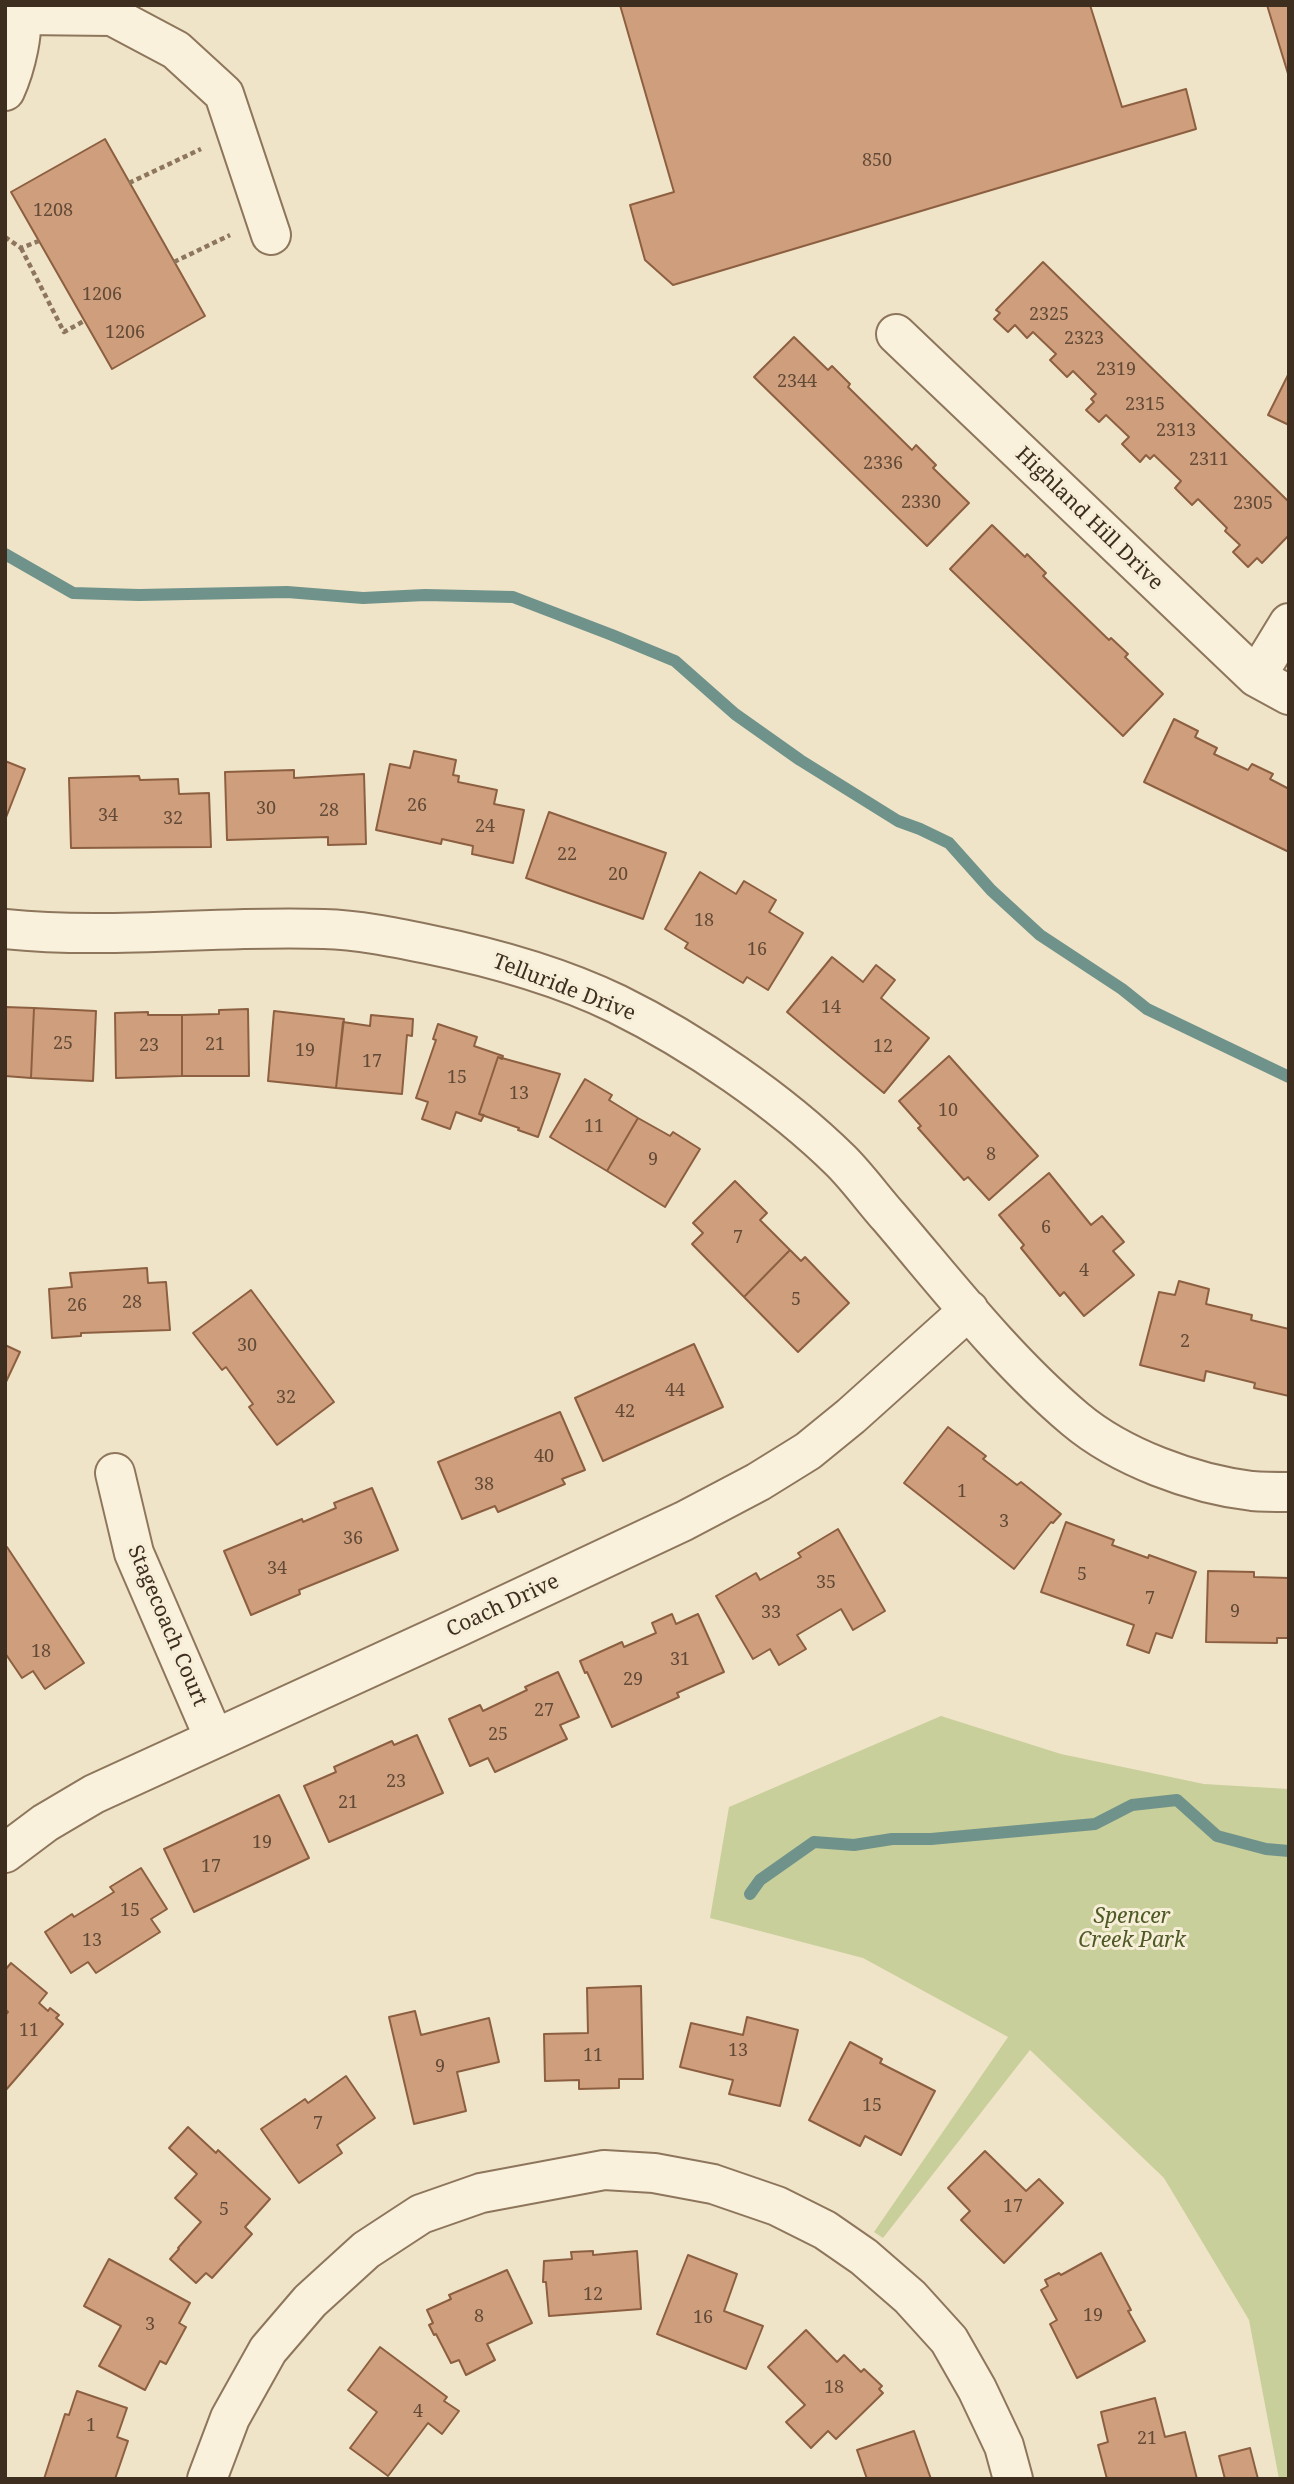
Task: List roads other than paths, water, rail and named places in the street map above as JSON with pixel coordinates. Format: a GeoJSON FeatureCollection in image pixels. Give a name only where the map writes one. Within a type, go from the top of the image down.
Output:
{"type":"FeatureCollection","features":[{"type":"Feature","properties":{"kind":"street"},"geometry":{"type":"LineString","coordinates":[[5,90],[14,70],[20,10],[112,16],[176,50],[224,94],[268,226]]}},
{"type":"Feature","properties":{"kind":"street","name":"Highland Hill Drive"},"geometry":{"type":"LineString","coordinates":[[896,334],[1256,677],[1289,695]]}},
{"type":"Feature","properties":{"kind":"street"},"geometry":{"type":"LineString","coordinates":[[1256,677],[1289,623]]}},
{"type":"Feature","properties":{"kind":"street","name":"Telluride Drive"},"geometry":{"type":"LineString","coordinates":[[5,929],[78,933],[258,928],[329,929],[396,937],[472,953],[534,971],[613,1002],[664,1028],[793,1117],[843,1163],[969,1310],[1026,1372],[1077,1420],[1116,1446],[1161,1467],[1252,1491],[1289,1492]]}},
{"type":"Feature","properties":{"kind":"street","name":"Coach Drive"},"geometry":{"type":"LineString","coordinates":[[5,1853],[45,1823],[94,1794],[684,1521],[758,1482],[808,1451],[851,1416],[969,1310]]}},
{"type":"Feature","properties":{"kind":"street","name":"Stagecoach Court"},"geometry":{"type":"LineString","coordinates":[[115,1473],[134,1552],[214,1738]]}},
{"type":"Feature","properties":{"kind":"street"},"geometry":{"type":"LineString","coordinates":[[207,2479],[230,2418],[268,2350],[310,2301],[366,2250],[421,2214],[481,2193],[604,2170],[654,2173],[726,2189],[789,2212],[825,2230],[864,2257],[910,2297],[949,2340],[977,2389],[1004,2446],[1013,2479]]}},
{"type":"Feature","properties":{"kind":"waterway"},"geometry":{"type":"LineString","coordinates":[[5,554],[73,593],[139,595],[287,592],[363,598],[425,595],[513,597],[612,635],[675,661],[735,714],[800,760],[898,821],[949,843],[991,890],[1040,935],[1122,989],[1147,1009],[1289,1077]]}},
{"type":"Feature","properties":{"kind":"waterway"},"geometry":{"type":"LineString","coordinates":[[750,1894],[760,1880],[814,1842],[854,1845],[892,1839],[931,1839],[1095,1824],[1132,1805],[1177,1800],[1217,1836],[1266,1849],[1289,1851]]}},
{"type":"Feature","properties":{"kind":"park label","name":"Spencer Creek Park"},"geometry":{"type":"Point","coordinates":[1132,1929]}}]}
